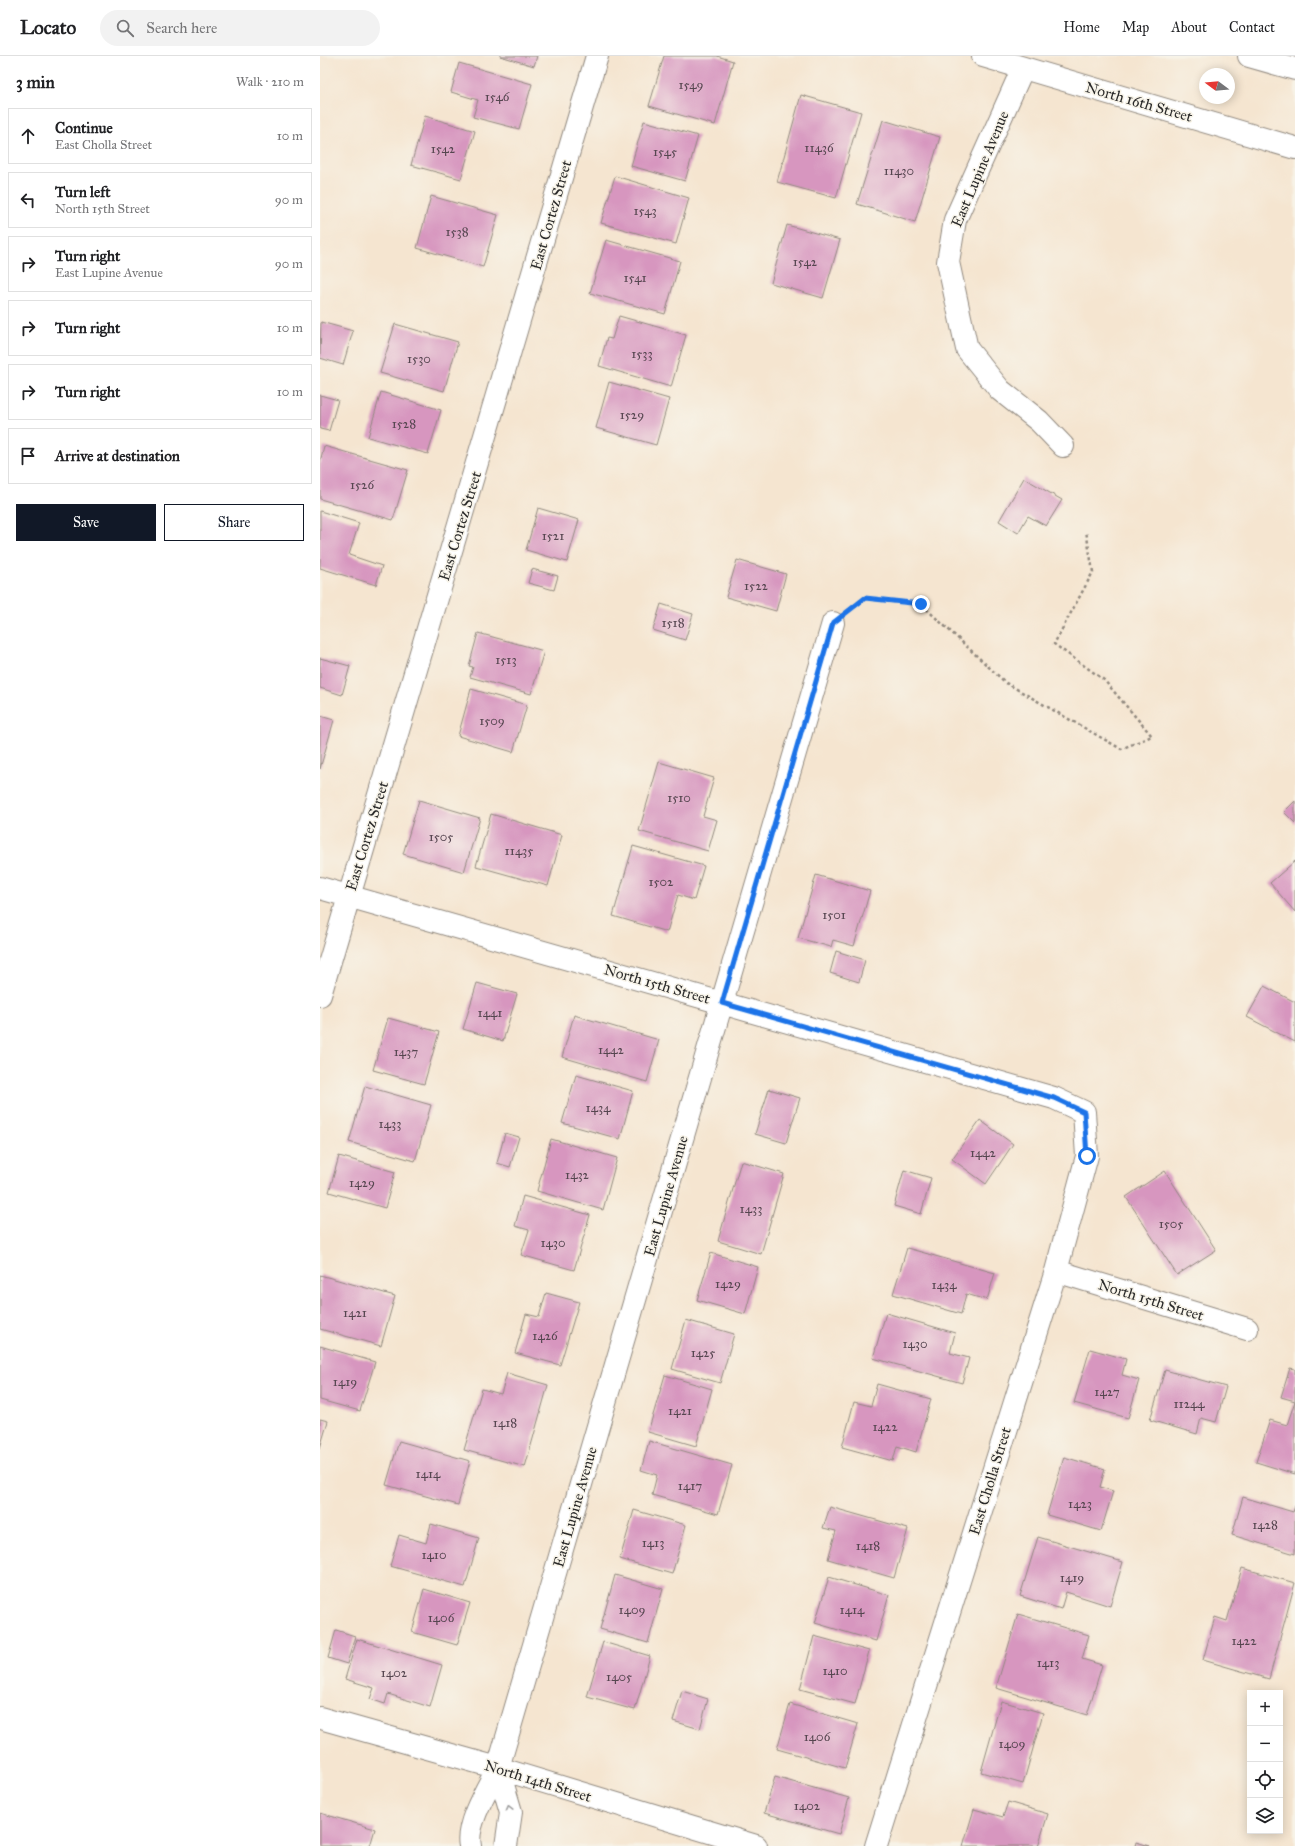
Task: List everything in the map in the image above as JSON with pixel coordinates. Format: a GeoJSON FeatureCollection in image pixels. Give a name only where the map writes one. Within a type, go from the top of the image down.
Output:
{"type":"FeatureCollection","features":[{"type":"Feature","properties":{"kind":"street","name":"East Cortez Street"},"geometry":{"type":"LineString","coordinates":[[320,995],[597,56]]}},
{"type":"Feature","properties":{"kind":"street","name":"North 16th Street"},"geometry":{"type":"LineString","coordinates":[[983,56],[1295,148]]}},
{"type":"Feature","properties":{"kind":"street"},"geometry":{"type":"LineString","coordinates":[[1249,56],[1295,69]]}},
{"type":"Feature","properties":{"kind":"street","name":"East Lupine Avenue"},"geometry":{"type":"LineString","coordinates":[[1023,68],[955,220],[948,262],[967,349],[1000,390],[1039,421],[1063,446]]}},
{"type":"Feature","properties":{"kind":"street","name":"East Lupine Avenue"},"geometry":{"type":"LineString","coordinates":[[470,1846],[468,1840],[478,1805],[498,1768],[833,623]]}},
{"type":"Feature","properties":{"kind":"street","name":"North 15th Street"},"geometry":{"type":"LineString","coordinates":[[320,888],[1054,1098],[1084,1112]]}},
{"type":"Feature","properties":{"kind":"street","name":"East Cholla Street"},"geometry":{"type":"LineString","coordinates":[[876,1846],[1056,1271],[1087,1156],[1084,1112]]}},
{"type":"Feature","properties":{"kind":"street","name":"North 15th Street"},"geometry":{"type":"LineString","coordinates":[[1056,1271],[1247,1329]]}},
{"type":"Feature","properties":{"kind":"street","name":"North 14th Street"},"geometry":{"type":"LineString","coordinates":[[320,1718],[498,1768],[756,1846]]}},
{"type":"Feature","properties":{"kind":"street"},"geometry":{"type":"LineString","coordinates":[[498,1768],[511,1812],[506,1846]]}},
{"type":"Feature","properties":{"kind":"path"},"geometry":{"type":"LineString","coordinates":[[833,623],[865,598],[921,604],[1006,683],[1121,749],[1152,736],[1104,680],[1054,644],[1093,572],[1086,531]]}},
{"type":"Feature","properties":{"kind":"building"},"geometry":{"type":"Polygon","coordinates":[[[500,56],[537,56],[534,66],[500,56]]]}},
{"type":"Feature","properties":{"kind":"building"},"geometry":{"type":"Polygon","coordinates":[[[664,56],[717,56],[733,61],[715,125],[649,106],[664,56]]]}},
{"type":"Feature","properties":{"kind":"building"},"geometry":{"type":"Polygon","coordinates":[[[459,63],[532,84],[519,129],[473,117],[478,100],[451,92],[459,63]]]}},
{"type":"Feature","properties":{"kind":"building"},"geometry":{"type":"Polygon","coordinates":[[[801,95],[861,112],[836,198],[777,182],[801,95]]]}},
{"type":"Feature","properties":{"kind":"building"},"geometry":{"type":"Polygon","coordinates":[[[425,116],[475,131],[461,179],[411,165],[425,116]]]}},
{"type":"Feature","properties":{"kind":"building"},"geometry":{"type":"Polygon","coordinates":[[[883,120],[940,137],[915,222],[857,204],[883,120]]]}},
{"type":"Feature","properties":{"kind":"building"},"geometry":{"type":"Polygon","coordinates":[[[644,121],[698,136],[685,181],[631,166],[644,121]]]}},
{"type":"Feature","properties":{"kind":"building"},"geometry":{"type":"Polygon","coordinates":[[[615,176],[689,198],[676,244],[601,223],[615,176]]]}},
{"type":"Feature","properties":{"kind":"building"},"geometry":{"type":"Polygon","coordinates":[[[431,196],[498,215],[483,267],[417,248],[431,196]]]}},
{"type":"Feature","properties":{"kind":"building"},"geometry":{"type":"Polygon","coordinates":[[[787,225],[840,240],[823,298],[771,283],[787,225]]]}},
{"type":"Feature","properties":{"kind":"building"},"geometry":{"type":"Polygon","coordinates":[[[606,240],[680,261],[665,314],[590,293],[606,240]]]}},
{"type":"Feature","properties":{"kind":"building"},"geometry":{"type":"Polygon","coordinates":[[[619,316],[686,335],[671,387],[599,366],[607,338],[612,339],[619,316]]]}},
{"type":"Feature","properties":{"kind":"building"},"geometry":{"type":"Polygon","coordinates":[[[321,322],[353,331],[343,365],[320,358],[321,322]]]}},
{"type":"Feature","properties":{"kind":"building"},"geometry":{"type":"Polygon","coordinates":[[[395,324],[458,342],[444,391],[380,373],[395,324]]]}},
{"type":"Feature","properties":{"kind":"building"},"geometry":{"type":"Polygon","coordinates":[[[609,382],[669,399],[656,445],[596,428],[609,382]]]}},
{"type":"Feature","properties":{"kind":"building"},"geometry":{"type":"Polygon","coordinates":[[[381,392],[441,410],[428,454],[368,437],[381,392]]]}},
{"type":"Feature","properties":{"kind":"building"},"geometry":{"type":"Polygon","coordinates":[[[320,395],[338,400],[329,431],[320,429],[320,395]]]}},
{"type":"Feature","properties":{"kind":"building"},"geometry":{"type":"Polygon","coordinates":[[[324,446],[408,470],[393,520],[320,499],[320,462],[324,446]]]}},
{"type":"Feature","properties":{"kind":"building"},"geometry":{"type":"Polygon","coordinates":[[[1024,478],[1062,500],[1046,526],[1028,516],[1018,533],[999,521],[1024,478]]]}},
{"type":"Feature","properties":{"kind":"building"},"geometry":{"type":"Polygon","coordinates":[[[538,508],[579,520],[567,562],[526,550],[538,508]]]}},
{"type":"Feature","properties":{"kind":"building"},"geometry":{"type":"Polygon","coordinates":[[[320,511],[359,523],[349,555],[382,566],[376,585],[320,568],[320,511]]]}},
{"type":"Feature","properties":{"kind":"building"},"geometry":{"type":"Polygon","coordinates":[[[737,560],[786,574],[776,611],[726,597],[737,560]]]}},
{"type":"Feature","properties":{"kind":"building"},"geometry":{"type":"Polygon","coordinates":[[[532,569],[558,576],[554,590],[528,583],[532,569]]]}},
{"type":"Feature","properties":{"kind":"building"},"geometry":{"type":"Polygon","coordinates":[[[661,604],[693,614],[685,640],[653,630],[661,604]]]}},
{"type":"Feature","properties":{"kind":"building"},"geometry":{"type":"Polygon","coordinates":[[[478,633],[544,651],[531,694],[470,677],[473,667],[469,666],[478,633]]]}},
{"type":"Feature","properties":{"kind":"building"},"geometry":{"type":"Polygon","coordinates":[[[320,658],[350,666],[342,695],[320,688],[320,658]]]}},
{"type":"Feature","properties":{"kind":"building"},"geometry":{"type":"Polygon","coordinates":[[[471,689],[527,705],[513,752],[458,736],[471,689]]]}},
{"type":"Feature","properties":{"kind":"building"},"geometry":{"type":"Polygon","coordinates":[[[320,716],[334,720],[320,769],[320,716]]]}},
{"type":"Feature","properties":{"kind":"building"},"geometry":{"type":"Polygon","coordinates":[[[659,762],[714,778],[703,816],[717,820],[708,851],[639,831],[659,762]]]}},
{"type":"Feature","properties":{"kind":"building"},"geometry":{"type":"Polygon","coordinates":[[[419,800],[480,818],[464,872],[403,854],[419,800]]]}},
{"type":"Feature","properties":{"kind":"building"},"geometry":{"type":"Polygon","coordinates":[[[1295,801],[1295,823],[1284,812],[1295,801]]]}},
{"type":"Feature","properties":{"kind":"building"},"geometry":{"type":"Polygon","coordinates":[[[491,814],[562,835],[548,886],[476,866],[491,814]]]}},
{"type":"Feature","properties":{"kind":"building"},"geometry":{"type":"Polygon","coordinates":[[[633,846],[704,866],[694,900],[678,895],[667,932],[613,916],[633,846]]]}},
{"type":"Feature","properties":{"kind":"building"},"geometry":{"type":"Polygon","coordinates":[[[1295,861],[1295,912],[1270,883],[1295,861]]]}},
{"type":"Feature","properties":{"kind":"building"},"geometry":{"type":"Polygon","coordinates":[[[816,875],[870,891],[854,946],[833,940],[831,947],[798,938],[816,875]]]}},
{"type":"Feature","properties":{"kind":"building"},"geometry":{"type":"Polygon","coordinates":[[[836,951],[865,960],[859,982],[830,973],[836,951]]]}},
{"type":"Feature","properties":{"kind":"building"},"geometry":{"type":"Polygon","coordinates":[[[477,983],[517,994],[503,1041],[463,1029],[477,983]]]}},
{"type":"Feature","properties":{"kind":"building"},"geometry":{"type":"Polygon","coordinates":[[[1264,986],[1295,1002],[1295,1042],[1247,1017],[1264,986]]]}},
{"type":"Feature","properties":{"kind":"building"},"geometry":{"type":"Polygon","coordinates":[[[574,1015],[659,1040],[647,1082],[562,1057],[574,1015]]]}},
{"type":"Feature","properties":{"kind":"building"},"geometry":{"type":"Polygon","coordinates":[[[388,1018],[439,1032],[424,1084],[373,1070],[388,1018]]]}},
{"type":"Feature","properties":{"kind":"building"},"geometry":{"type":"Polygon","coordinates":[[[576,1075],[633,1091],[620,1139],[562,1123],[576,1075]]]}},
{"type":"Feature","properties":{"kind":"building"},"geometry":{"type":"Polygon","coordinates":[[[365,1086],[431,1105],[415,1161],[349,1142],[365,1086]]]}},
{"type":"Feature","properties":{"kind":"building"},"geometry":{"type":"Polygon","coordinates":[[[769,1089],[800,1098],[786,1143],[755,1134],[769,1089]]]}},
{"type":"Feature","properties":{"kind":"building"},"geometry":{"type":"Polygon","coordinates":[[[980,1120],[1013,1144],[986,1184],[952,1159],[980,1120]]]}},
{"type":"Feature","properties":{"kind":"building"},"geometry":{"type":"Polygon","coordinates":[[[505,1133],[519,1137],[510,1167],[497,1163],[505,1133]]]}},
{"type":"Feature","properties":{"kind":"building"},"geometry":{"type":"Polygon","coordinates":[[[551,1139],[617,1158],[603,1210],[537,1191],[551,1139]]]}},
{"type":"Feature","properties":{"kind":"building"},"geometry":{"type":"Polygon","coordinates":[[[339,1156],[395,1172],[385,1208],[329,1192],[339,1156]]]}},
{"type":"Feature","properties":{"kind":"building"},"geometry":{"type":"Polygon","coordinates":[[[741,1161],[784,1174],[761,1254],[718,1241],[741,1161]]]}},
{"type":"Feature","properties":{"kind":"building"},"geometry":{"type":"Polygon","coordinates":[[[904,1170],[931,1178],[921,1214],[894,1206],[904,1170]]]}},
{"type":"Feature","properties":{"kind":"building"},"geometry":{"type":"Polygon","coordinates":[[[1165,1171],[1216,1250],[1177,1275],[1126,1197],[1165,1171]]]}},
{"type":"Feature","properties":{"kind":"building"},"geometry":{"type":"Polygon","coordinates":[[[523,1196],[590,1215],[574,1270],[521,1255],[529,1230],[515,1226],[523,1196]]]}},
{"type":"Feature","properties":{"kind":"building"},"geometry":{"type":"Polygon","coordinates":[[[907,1248],[995,1273],[987,1300],[966,1294],[961,1314],[893,1294],[907,1248]]]}},
{"type":"Feature","properties":{"kind":"building"},"geometry":{"type":"Polygon","coordinates":[[[711,1253],[758,1267],[745,1314],[697,1300],[711,1253]]]}},
{"type":"Feature","properties":{"kind":"building"},"geometry":{"type":"Polygon","coordinates":[[[320,1275],[395,1296],[381,1346],[320,1329],[320,1275]]]}},
{"type":"Feature","properties":{"kind":"building"},"geometry":{"type":"Polygon","coordinates":[[[546,1293],[579,1302],[560,1365],[515,1353],[526,1314],[539,1317],[546,1293]]]}},
{"type":"Feature","properties":{"kind":"building"},"geometry":{"type":"Polygon","coordinates":[[[886,1313],[955,1333],[950,1353],[969,1358],[962,1383],[873,1358],[886,1313]]]}},
{"type":"Feature","properties":{"kind":"building"},"geometry":{"type":"Polygon","coordinates":[[[686,1320],[734,1334],[720,1383],[672,1369],[686,1320]]]}},
{"type":"Feature","properties":{"kind":"building"},"geometry":{"type":"Polygon","coordinates":[[[320,1346],[375,1362],[360,1411],[320,1400],[320,1346]]]}},
{"type":"Feature","properties":{"kind":"building"},"geometry":{"type":"Polygon","coordinates":[[[1090,1349],[1126,1359],[1122,1375],[1139,1380],[1128,1418],[1074,1403],[1090,1349]]]}},
{"type":"Feature","properties":{"kind":"building"},"geometry":{"type":"Polygon","coordinates":[[[1290,1368],[1295,1369],[1295,1401],[1281,1397],[1290,1368]]]}},
{"type":"Feature","properties":{"kind":"building"},"geometry":{"type":"Polygon","coordinates":[[[1165,1370],[1226,1387],[1216,1422],[1201,1418],[1197,1434],[1150,1420],[1165,1370]]]}},
{"type":"Feature","properties":{"kind":"building"},"geometry":{"type":"Polygon","coordinates":[[[507,1373],[548,1385],[525,1467],[464,1450],[482,1389],[501,1394],[507,1373]]]}},
{"type":"Feature","properties":{"kind":"building"},"geometry":{"type":"Polygon","coordinates":[[[665,1375],[712,1389],[696,1446],[648,1432],[665,1375]]]}},
{"type":"Feature","properties":{"kind":"building"},"geometry":{"type":"Polygon","coordinates":[[[877,1384],[931,1399],[916,1452],[897,1446],[893,1461],[842,1447],[854,1402],[871,1406],[877,1384]]]}},
{"type":"Feature","properties":{"kind":"building"},"geometry":{"type":"Polygon","coordinates":[[[1295,1401],[1295,1474],[1256,1462],[1270,1420],[1287,1425],[1295,1401]]]}},
{"type":"Feature","properties":{"kind":"building"},"geometry":{"type":"Polygon","coordinates":[[[320,1419],[328,1421],[320,1448],[320,1419]]]}},
{"type":"Feature","properties":{"kind":"building"},"geometry":{"type":"Polygon","coordinates":[[[399,1441],[470,1461],[458,1505],[386,1485],[399,1441]]]}},
{"type":"Feature","properties":{"kind":"building"},"geometry":{"type":"Polygon","coordinates":[[[649,1441],[732,1465],[718,1514],[652,1495],[657,1475],[641,1470],[649,1441]]]}},
{"type":"Feature","properties":{"kind":"building"},"geometry":{"type":"Polygon","coordinates":[[[1064,1457],[1105,1469],[1100,1487],[1113,1491],[1101,1531],[1047,1515],[1064,1457]]]}},
{"type":"Feature","properties":{"kind":"building"},"geometry":{"type":"Polygon","coordinates":[[[1243,1497],[1293,1512],[1295,1506],[1295,1554],[1232,1535],[1243,1497]]]}},
{"type":"Feature","properties":{"kind":"building"},"geometry":{"type":"Polygon","coordinates":[[[830,1507],[908,1529],[894,1578],[828,1559],[836,1531],[823,1528],[830,1507]]]}},
{"type":"Feature","properties":{"kind":"building"},"geometry":{"type":"Polygon","coordinates":[[[634,1510],[686,1525],[672,1574],[620,1559],[634,1510]]]}},
{"type":"Feature","properties":{"kind":"building"},"geometry":{"type":"Polygon","coordinates":[[[431,1524],[479,1538],[465,1587],[390,1566],[399,1535],[426,1543],[431,1524]]]}},
{"type":"Feature","properties":{"kind":"building"},"geometry":{"type":"Polygon","coordinates":[[[1038,1537],[1123,1562],[1110,1606],[1066,1592],[1061,1609],[1020,1596],[1038,1537]]]}},
{"type":"Feature","properties":{"kind":"building"},"geometry":{"type":"Polygon","coordinates":[[[1242,1568],[1295,1583],[1269,1679],[1203,1660],[1215,1617],[1227,1621],[1242,1568]]]}},
{"type":"Feature","properties":{"kind":"building"},"geometry":{"type":"Polygon","coordinates":[[[615,1575],[663,1589],[648,1643],[600,1629],[615,1575]]]}},
{"type":"Feature","properties":{"kind":"building"},"geometry":{"type":"Polygon","coordinates":[[[829,1577],[889,1595],[876,1641],[815,1623],[829,1577]]]}},
{"type":"Feature","properties":{"kind":"building"},"geometry":{"type":"Polygon","coordinates":[[[424,1589],[470,1603],[457,1645],[412,1632],[424,1589]]]}},
{"type":"Feature","properties":{"kind":"building"},"geometry":{"type":"Polygon","coordinates":[[[1018,1614],[1089,1635],[1082,1659],[1102,1665],[1087,1715],[996,1688],[1018,1614]]]}},
{"type":"Feature","properties":{"kind":"building"},"geometry":{"type":"Polygon","coordinates":[[[336,1630],[355,1636],[347,1664],[328,1658],[336,1630]]]}},
{"type":"Feature","properties":{"kind":"building"},"geometry":{"type":"Polygon","coordinates":[[[814,1636],[869,1651],[855,1704],[800,1689],[814,1636]]]}},
{"type":"Feature","properties":{"kind":"building"},"geometry":{"type":"Polygon","coordinates":[[[357,1639],[442,1665],[430,1707],[388,1694],[385,1704],[370,1699],[374,1688],[345,1679],[357,1639]]]}},
{"type":"Feature","properties":{"kind":"building"},"geometry":{"type":"Polygon","coordinates":[[[603,1642],[650,1656],[635,1710],[587,1697],[603,1642]]]}},
{"type":"Feature","properties":{"kind":"building"},"geometry":{"type":"Polygon","coordinates":[[[682,1691],[708,1699],[700,1729],[673,1721],[682,1691]]]}},
{"type":"Feature","properties":{"kind":"building"},"geometry":{"type":"Polygon","coordinates":[[[1001,1701],[1043,1713],[1023,1784],[981,1772],[1001,1701]]]}},
{"type":"Feature","properties":{"kind":"building"},"geometry":{"type":"Polygon","coordinates":[[[790,1704],[858,1724],[845,1768],[777,1749],[790,1704]]]}},
{"type":"Feature","properties":{"kind":"building"},"geometry":{"type":"Polygon","coordinates":[[[775,1777],[849,1798],[839,1834],[764,1813],[775,1777]]]}},
{"type":"Feature","properties":{"kind":"building"},"geometry":{"type":"Polygon","coordinates":[[[1008,1802],[1048,1814],[1038,1846],[963,1846],[974,1809],[1003,1817],[1008,1802]]]}},
{"type":"Feature","properties":{"kind":"building"},"geometry":{"type":"Polygon","coordinates":[[[320,1813],[375,1829],[370,1846],[320,1846],[320,1813]]]}},
{"type":"Feature","properties":{"kind":"building"},"geometry":{"type":"Polygon","coordinates":[[[1136,1842],[1150,1846],[1135,1846],[1136,1842]]]}},
{"type":"Feature","properties":{"kind":"route"},"geometry":{"type":"LineString","coordinates":[[921,604],[865,598],[833,623],[722,1003],[1054,1098],[1084,1112],[1087,1156]]}}]}
